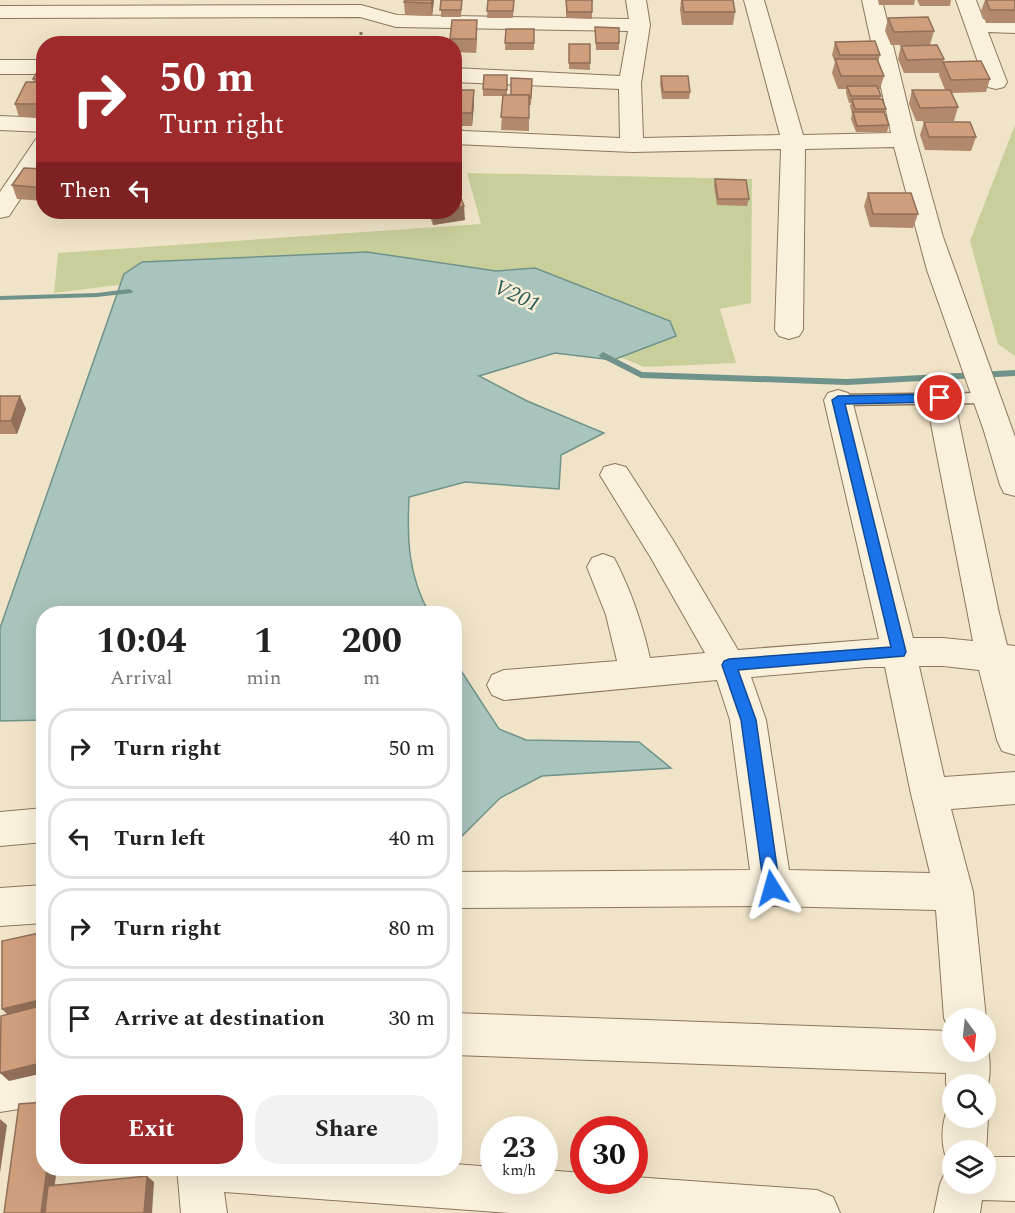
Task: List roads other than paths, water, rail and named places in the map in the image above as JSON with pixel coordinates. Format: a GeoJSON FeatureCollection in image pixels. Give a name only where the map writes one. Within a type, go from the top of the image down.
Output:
{"type":"FeatureCollection","features":[{"type":"Feature","properties":{"kind":"street"},"geometry":{"type":"LineString","coordinates":[[632,145],[630,83],[640,25],[636,0]]}},
{"type":"Feature","properties":{"kind":"street"},"geometry":{"type":"LineString","coordinates":[[754,0],[793,141],[789,330]]}},
{"type":"Feature","properties":{"kind":"street"},"geometry":{"type":"LineString","coordinates":[[872,0],[903,140],[940,269],[1005,448],[1015,485]]}},
{"type":"Feature","properties":{"kind":"street"},"geometry":{"type":"LineString","coordinates":[[966,0],[996,82]]}},
{"type":"Feature","properties":{"kind":"street"},"geometry":{"type":"LineString","coordinates":[[0,12],[362,11],[396,21],[640,25]]}},
{"type":"Feature","properties":{"kind":"street"},"geometry":{"type":"LineString","coordinates":[[975,25],[1015,27]]}},
{"type":"Feature","properties":{"kind":"street"},"geometry":{"type":"LineString","coordinates":[[0,68],[36,67]]}},
{"type":"Feature","properties":{"kind":"street"},"geometry":{"type":"LineString","coordinates":[[462,75],[630,83]]}},
{"type":"Feature","properties":{"kind":"street"},"geometry":{"type":"LineString","coordinates":[[0,123],[36,125]]}},
{"type":"Feature","properties":{"kind":"street"},"geometry":{"type":"LineString","coordinates":[[462,138],[632,145],[903,140]]}},
{"type":"Feature","properties":{"kind":"street"},"geometry":{"type":"LineString","coordinates":[[0,211],[36,156]]}},
{"type":"Feature","properties":{"kind":"street"},"geometry":{"type":"LineString","coordinates":[[940,398],[958,497],[1004,659],[1015,740]]}},
{"type":"Feature","properties":{"kind":"street"},"geometry":{"type":"LineString","coordinates":[[838,400],[899,652],[928,794],[954,892],[963,1008]]}},
{"type":"Feature","properties":{"kind":"street"},"geometry":{"type":"LineString","coordinates":[[615,475],[663,549],[729,665],[748,720],[772,888]]}},
{"type":"Feature","properties":{"kind":"street"},"geometry":{"type":"LineString","coordinates":[[603,567],[623,615],[637,673]]}},
{"type":"Feature","properties":{"kind":"street"},"geometry":{"type":"LineString","coordinates":[[504,685],[867,653],[943,652],[1004,659]]}},
{"type":"Feature","properties":{"kind":"street"},"geometry":{"type":"LineString","coordinates":[[928,794],[1015,788]]}},
{"type":"Feature","properties":{"kind":"street"},"geometry":{"type":"LineString","coordinates":[[0,829],[36,826]]}},
{"type":"Feature","properties":{"kind":"street"},"geometry":{"type":"LineString","coordinates":[[462,890],[772,888],[954,892]]}},
{"type":"Feature","properties":{"kind":"street"},"geometry":{"type":"LineString","coordinates":[[0,907],[36,905]]}},
{"type":"Feature","properties":{"kind":"street"},"geometry":{"type":"LineString","coordinates":[[462,1034],[942,1051]]}},
{"type":"Feature","properties":{"kind":"street"},"geometry":{"type":"LineString","coordinates":[[0,1090],[36,1084]]}},
{"type":"Feature","properties":{"kind":"street"},"geometry":{"type":"LineString","coordinates":[[200,1176],[204,1213]]}},
{"type":"Feature","properties":{"kind":"street"},"geometry":{"type":"LineString","coordinates":[[315,1176],[817,1213]]}},
{"type":"Feature","properties":{"kind":"street"},"geometry":{"type":"LineString","coordinates":[[996,1179],[1015,1179]]}},
{"type":"Feature","properties":{"kind":"street"},"geometry":{"type":"LineString","coordinates":[[957,1213],[961,1194]]}},
{"type":"Feature","properties":{"kind":"lane"},"geometry":{"type":"LineString","coordinates":[[838,400],[940,398],[980,383]]}},
{"type":"Feature","properties":{"kind":"water"},"geometry":{"type":"Polygon","coordinates":[[[367,252],[496,271],[535,268],[670,321],[676,336],[613,360],[555,353],[479,376],[527,401],[604,433],[561,455],[559,489],[465,482],[409,497],[410,556],[426,606],[36,606],[36,720],[0,721],[0,628],[124,274],[142,262],[367,252]]]}},
{"type":"Feature","properties":{"kind":"water"},"geometry":{"type":"Polygon","coordinates":[[[462,672],[499,729],[526,740],[639,742],[671,768],[542,776],[500,798],[462,836],[462,672]]]}},
{"type":"Feature","properties":{"kind":"waterway","name":"V201"},"geometry":{"type":"LineString","coordinates":[[0,298],[97,295],[129,291]]}},
{"type":"Feature","properties":{"kind":"waterway","name":"V201"},"geometry":{"type":"LineString","coordinates":[[603,355],[641,375],[847,382],[1015,373]]}}]}
